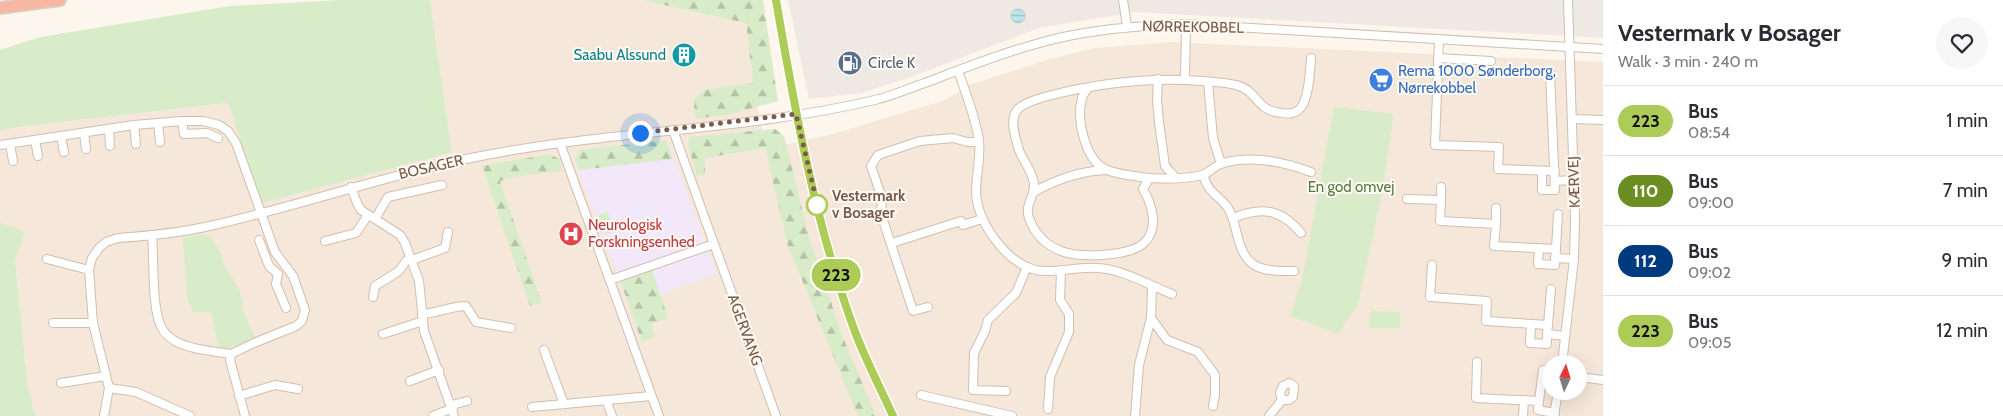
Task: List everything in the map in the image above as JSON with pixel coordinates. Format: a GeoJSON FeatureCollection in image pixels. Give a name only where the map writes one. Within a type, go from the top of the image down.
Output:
{"type":"FeatureCollection","features":[{"type":"Feature","properties":{"kind":"highway"},"geometry":{"type":"LineString","coordinates":[[0,8],[60,0]]}},
{"type":"Feature","properties":{"kind":"street"},"geometry":{"type":"LineString","coordinates":[[776,0],[796,114],[833,267],[854,331],[893,416]]}},
{"type":"Feature","properties":{"kind":"street"},"geometry":{"type":"LineString","coordinates":[[1123,0],[1127,26]]}},
{"type":"Feature","properties":{"kind":"street","name":"KÆRVEJ"},"geometry":{"type":"LineString","coordinates":[[1563,355],[1574,259],[1575,219],[1568,0]]}},
{"type":"Feature","properties":{"kind":"street"},"geometry":{"type":"LineString","coordinates":[[1185,80],[1186,24]]}},
{"type":"Feature","properties":{"kind":"street","name":"NØRREKOBBEL"},"geometry":{"type":"LineString","coordinates":[[796,114],[882,98],[1029,45],[1088,32],[1127,26],[1186,24],[1603,49]]}},
{"type":"Feature","properties":{"kind":"street"},"geometry":{"type":"LineString","coordinates":[[1439,39],[1435,145],[1498,147],[1498,169],[1555,171]]}},
{"type":"Feature","properties":{"kind":"street"},"geometry":{"type":"LineString","coordinates":[[1034,192],[1033,176],[1026,167],[1016,138],[1014,114],[1023,104],[1074,90],[1111,83],[1158,79],[1208,82],[1244,87],[1270,112],[1292,112],[1297,111],[1302,106],[1306,98],[1311,58]]}},
{"type":"Feature","properties":{"kind":"street"},"geometry":{"type":"LineString","coordinates":[[1438,58],[1491,61]]}},
{"type":"Feature","properties":{"kind":"street"},"geometry":{"type":"LineString","coordinates":[[958,71],[976,123],[979,142],[976,194],[982,219],[1002,246],[1027,267],[1037,270],[1061,270],[1084,267],[1109,269],[1172,294]]}},
{"type":"Feature","properties":{"kind":"street"},"geometry":{"type":"LineString","coordinates":[[1542,171],[1542,190],[1556,190],[1550,72]]}},
{"type":"Feature","properties":{"kind":"street"},"geometry":{"type":"LineString","coordinates":[[1158,79],[1159,122],[1165,166],[1158,178]]}},
{"type":"Feature","properties":{"kind":"street"},"geometry":{"type":"LineString","coordinates":[[1208,82],[1213,138],[1221,164]]}},
{"type":"Feature","properties":{"kind":"street"},"geometry":{"type":"LineString","coordinates":[[1088,88],[1082,98],[1084,136],[1087,148],[1096,162],[1106,170]]}},
{"type":"Feature","properties":{"kind":"street"},"geometry":{"type":"LineString","coordinates":[[1074,90],[1082,98]]}},
{"type":"Feature","properties":{"kind":"street","name":"BOSAGER"},"geometry":{"type":"LineString","coordinates":[[104,416],[109,388],[93,324],[89,270],[92,258],[98,248],[106,242],[118,238],[204,227],[351,187],[477,157],[560,142],[796,114]]}},
{"type":"Feature","properties":{"kind":"street"},"geometry":{"type":"LineString","coordinates":[[1572,119],[1603,120]]}},
{"type":"Feature","properties":{"kind":"street"},"geometry":{"type":"LineString","coordinates":[[182,121],[184,134],[207,133],[218,138]]}},
{"type":"Feature","properties":{"kind":"street"},"geometry":{"type":"LineString","coordinates":[[0,145],[134,125],[182,121],[213,123],[228,131],[236,143],[275,252],[293,276],[305,310],[302,322],[231,354],[192,347],[175,341],[163,330],[159,322],[155,293],[152,235]]}},
{"type":"Feature","properties":{"kind":"street"},"geometry":{"type":"LineString","coordinates":[[158,123],[160,142]]}},
{"type":"Feature","properties":{"kind":"street"},"geometry":{"type":"LineString","coordinates":[[134,125],[136,144]]}},
{"type":"Feature","properties":{"kind":"street"},"geometry":{"type":"LineString","coordinates":[[108,129],[110,146]]}},
{"type":"Feature","properties":{"kind":"street","name":"AGERVANG"},"geometry":{"type":"LineString","coordinates":[[673,130],[776,416]]}},
{"type":"Feature","properties":{"kind":"street"},"geometry":{"type":"LineString","coordinates":[[84,132],[86,149]]}},
{"type":"Feature","properties":{"kind":"street"},"geometry":{"type":"LineString","coordinates":[[61,136],[64,152]]}},
{"type":"Feature","properties":{"kind":"street"},"geometry":{"type":"LineString","coordinates":[[928,307],[913,311],[881,214],[882,198],[871,166],[878,155],[920,141],[953,138],[967,142],[979,142]]}},
{"type":"Feature","properties":{"kind":"street"},"geometry":{"type":"LineString","coordinates":[[35,140],[38,156]]}},
{"type":"Feature","properties":{"kind":"street"},"geometry":{"type":"LineString","coordinates":[[560,142],[659,416]]}},
{"type":"Feature","properties":{"kind":"street"},"geometry":{"type":"LineString","coordinates":[[10,144],[13,161]]}},
{"type":"Feature","properties":{"kind":"street"},"geometry":{"type":"LineString","coordinates":[[1130,176],[1143,189],[1150,200],[1152,212],[1152,223],[1148,237],[1140,247],[1108,255],[1074,254],[1062,251],[1045,242],[1031,224],[1028,216],[1029,200],[1034,192],[1052,182],[1092,171],[1106,170],[1130,176],[1149,178],[1176,178],[1204,174],[1221,164],[1232,161],[1261,161],[1288,165],[1311,172]]}},
{"type":"Feature","properties":{"kind":"street"},"geometry":{"type":"LineString","coordinates":[[1092,171],[1096,162]]}},
{"type":"Feature","properties":{"kind":"street"},"geometry":{"type":"LineString","coordinates":[[1165,166],[1176,178]]}},
{"type":"Feature","properties":{"kind":"street"},"geometry":{"type":"LineString","coordinates":[[1204,174],[1207,186],[1222,200],[1233,218],[1241,249],[1247,260],[1263,270],[1294,271]]}},
{"type":"Feature","properties":{"kind":"street"},"geometry":{"type":"LineString","coordinates":[[1033,176],[1052,182]]}},
{"type":"Feature","properties":{"kind":"street"},"geometry":{"type":"LineString","coordinates":[[1143,189],[1149,178]]}},
{"type":"Feature","properties":{"kind":"street"},"geometry":{"type":"LineString","coordinates":[[1556,181],[1574,180]]}},
{"type":"Feature","properties":{"kind":"street"},"geometry":{"type":"LineString","coordinates":[[325,241],[356,233],[388,198],[442,185]]}},
{"type":"Feature","properties":{"kind":"street"},"geometry":{"type":"LineString","coordinates":[[351,187],[357,203],[371,217],[400,235],[405,242],[419,281],[422,317],[453,410]]}},
{"type":"Feature","properties":{"kind":"street"},"geometry":{"type":"LineString","coordinates":[[1441,187],[1440,221],[1496,224]]}},
{"type":"Feature","properties":{"kind":"street"},"geometry":{"type":"LineString","coordinates":[[1407,198],[1441,200]]}},
{"type":"Feature","properties":{"kind":"street"},"geometry":{"type":"LineString","coordinates":[[1496,208],[1494,246],[1556,249]]}},
{"type":"Feature","properties":{"kind":"street"},"geometry":{"type":"LineString","coordinates":[[1233,218],[1256,211],[1274,213],[1292,222],[1301,233]]}},
{"type":"Feature","properties":{"kind":"street"},"geometry":{"type":"LineString","coordinates":[[1539,248],[1538,264],[1555,265],[1558,214]]}},
{"type":"Feature","properties":{"kind":"street"},"geometry":{"type":"LineString","coordinates":[[892,243],[961,221],[963,225],[982,219]]}},
{"type":"Feature","properties":{"kind":"street"},"geometry":{"type":"LineString","coordinates":[[374,297],[374,286],[399,271],[406,261],[445,248],[448,232]]}},
{"type":"Feature","properties":{"kind":"street"},"geometry":{"type":"LineString","coordinates":[[259,240],[269,266],[278,274]]}},
{"type":"Feature","properties":{"kind":"street"},"geometry":{"type":"LineString","coordinates":[[610,280],[714,244]]}},
{"type":"Feature","properties":{"kind":"street"},"geometry":{"type":"LineString","coordinates":[[1555,258],[1574,259]]}},
{"type":"Feature","properties":{"kind":"street"},"geometry":{"type":"LineString","coordinates":[[47,259],[89,270]]}},
{"type":"Feature","properties":{"kind":"street"},"geometry":{"type":"LineString","coordinates":[[1432,265],[1430,297],[1487,301]]}},
{"type":"Feature","properties":{"kind":"street"},"geometry":{"type":"LineString","coordinates":[[1006,391],[973,390],[974,353],[985,331],[988,320],[1016,293],[1027,267]]}},
{"type":"Feature","properties":{"kind":"street"},"geometry":{"type":"LineString","coordinates":[[278,274],[288,269]]}},
{"type":"Feature","properties":{"kind":"street"},"geometry":{"type":"LineString","coordinates":[[1048,409],[1050,377],[1069,332],[1069,314],[1060,300],[1061,270]]}},
{"type":"Feature","properties":{"kind":"street"},"geometry":{"type":"LineString","coordinates":[[278,274],[276,284],[286,308]]}},
{"type":"Feature","properties":{"kind":"street"},"geometry":{"type":"LineString","coordinates":[[1135,416],[1139,365],[1151,318],[1152,287]]}},
{"type":"Feature","properties":{"kind":"street"},"geometry":{"type":"LineString","coordinates":[[1531,324],[1530,343],[1547,344],[1551,289]]}},
{"type":"Feature","properties":{"kind":"street"},"geometry":{"type":"LineString","coordinates":[[1488,291],[1486,320],[1548,325]]}},
{"type":"Feature","properties":{"kind":"street"},"geometry":{"type":"LineString","coordinates":[[384,334],[422,317],[456,306],[466,306],[476,322],[511,328]]}},
{"type":"Feature","properties":{"kind":"street"},"geometry":{"type":"LineString","coordinates":[[1151,318],[1167,340],[1198,352],[1215,375],[1213,406]]}},
{"type":"Feature","properties":{"kind":"street"},"geometry":{"type":"LineString","coordinates":[[53,323],[93,324]]}},
{"type":"Feature","properties":{"kind":"street"},"geometry":{"type":"LineString","coordinates":[[1548,334],[1565,336]]}},
{"type":"Feature","properties":{"kind":"street"},"geometry":{"type":"LineString","coordinates":[[544,350],[564,404]]}},
{"type":"Feature","properties":{"kind":"street"},"geometry":{"type":"LineString","coordinates":[[231,354],[230,360],[245,416]]}},
{"type":"Feature","properties":{"kind":"street"},"geometry":{"type":"LineString","coordinates":[[1477,362],[1476,398],[1539,400]]}},
{"type":"Feature","properties":{"kind":"street"},"geometry":{"type":"LineString","coordinates":[[410,381],[439,370]]}},
{"type":"Feature","properties":{"kind":"street"},"geometry":{"type":"LineString","coordinates":[[61,383],[106,376]]}},
{"type":"Feature","properties":{"kind":"street"},"geometry":{"type":"LineString","coordinates":[[1542,378],[1537,413],[1554,415],[1556,400]]}},
{"type":"Feature","properties":{"kind":"street"},"geometry":{"type":"LineString","coordinates":[[1588,378],[1603,380]]}},
{"type":"Feature","properties":{"kind":"street"},"geometry":{"type":"LineString","coordinates":[[239,396],[275,385],[298,389]]}},
{"type":"Feature","properties":{"kind":"street"},"geometry":{"type":"LineString","coordinates":[[109,388],[136,392],[190,416]]}},
{"type":"Feature","properties":{"kind":"street"},"geometry":{"type":"LineString","coordinates":[[921,395],[1012,416]]}},
{"type":"Feature","properties":{"kind":"street"},"geometry":{"type":"LineString","coordinates":[[532,408],[651,396]]}},
{"type":"Feature","properties":{"kind":"street"},"geometry":{"type":"LineString","coordinates":[[606,400],[612,416]]}},
{"type":"Feature","properties":{"kind":"street"},"geometry":{"type":"LineString","coordinates":[[1269,416],[1282,400]]}},
{"type":"Feature","properties":{"kind":"street"},"geometry":{"type":"LineString","coordinates":[[1523,416],[1524,400]]}},
{"type":"Feature","properties":{"kind":"street"},"geometry":{"type":"LineString","coordinates":[[433,416],[453,410],[467,401]]}},
{"type":"Feature","properties":{"kind":"shaded area"},"geometry":{"type":"Polygon","coordinates":[[[430,0],[641,0],[746,23],[753,83],[766,149],[833,134],[945,100],[972,84],[1050,59],[1095,48],[1171,42],[1603,62],[1603,416],[36,416],[28,388],[15,261],[25,232],[0,222],[0,131],[18,127],[228,103],[452,151],[430,0]]]}},
{"type":"Feature","properties":{"kind":"shaded area"},"geometry":{"type":"Polygon","coordinates":[[[788,0],[1603,0],[1603,38],[1135,12],[1039,28],[908,78],[861,93],[809,99],[788,0]]]}},
{"type":"Feature","properties":{"kind":"shaded area"},"geometry":{"type":"Polygon","coordinates":[[[667,140],[717,274],[629,306],[574,158],[580,150],[667,140]]]}},
{"type":"Feature","properties":{"kind":"green space"},"geometry":{"type":"Polygon","coordinates":[[[341,0],[430,0],[452,152],[262,203],[228,103],[18,127],[0,131],[0,50],[40,37],[230,6],[341,0]]]}},
{"type":"Feature","properties":{"kind":"green space"},"geometry":{"type":"Polygon","coordinates":[[[641,0],[763,0],[778,101],[731,114],[695,119],[694,99],[705,90],[753,83],[746,23],[641,0]]]}},
{"type":"Feature","properties":{"kind":"green space","name":"En god omvej"},"geometry":{"type":"Polygon","coordinates":[[[1334,107],[1394,114],[1381,199],[1358,304],[1338,334],[1290,316],[1302,280],[1334,107]]]}},
{"type":"Feature","properties":{"kind":"green space"},"geometry":{"type":"Polygon","coordinates":[[[775,129],[784,136],[808,233],[842,335],[876,416],[858,416],[788,246],[765,148],[705,158],[705,174],[697,176],[688,145],[690,137],[775,129]]]}},
{"type":"Feature","properties":{"kind":"green space"},"geometry":{"type":"Polygon","coordinates":[[[666,140],[673,159],[579,170],[575,158],[580,150],[666,140]]]}},
{"type":"Feature","properties":{"kind":"green space"},"geometry":{"type":"Polygon","coordinates":[[[550,154],[559,159],[562,171],[525,175],[500,181],[542,303],[530,306],[482,166],[550,154]]]}},
{"type":"Feature","properties":{"kind":"green space"},"geometry":{"type":"Polygon","coordinates":[[[607,211],[615,230],[606,235],[598,216],[607,211]]]}},
{"type":"Feature","properties":{"kind":"green space"},"geometry":{"type":"Polygon","coordinates":[[[0,222],[25,232],[15,261],[28,388],[36,416],[0,416],[0,222]]]}},
{"type":"Feature","properties":{"kind":"green space"},"geometry":{"type":"Polygon","coordinates":[[[202,234],[213,238],[223,263],[240,291],[243,303],[242,309],[256,339],[226,349],[219,349],[211,312],[193,312],[187,297],[183,238],[202,234]]]}},
{"type":"Feature","properties":{"kind":"green space"},"geometry":{"type":"Polygon","coordinates":[[[652,269],[668,318],[651,324],[655,337],[642,342],[620,280],[652,269]]]}},
{"type":"Feature","properties":{"kind":"green space"},"geometry":{"type":"Polygon","coordinates":[[[1370,311],[1400,312],[1400,328],[1369,328],[1370,311]]]}},
{"type":"Feature","properties":{"kind":"water"},"geometry":{"type":"Polygon","coordinates":[[[1015,9],[1021,9],[1025,16],[1021,23],[1015,23],[1011,19],[1011,13],[1015,9]]]}},
{"type":"Feature","properties":{"kind":"bus line","name":"223"},"geometry":{"type":"LineString","coordinates":[[776,0],[796,114],[833,267],[854,331],[893,416]]}},
{"type":"Feature","properties":{"kind":"place","name":"Saabu Alssund"},"geometry":{"type":"Point","coordinates":[684,55]}},
{"type":"Feature","properties":{"kind":"place","name":"Circle K"},"geometry":{"type":"Point","coordinates":[850,63]}},
{"type":"Feature","properties":{"kind":"place","name":"Rema 1000 Sønderborg, Nørrekobbel"},"geometry":{"type":"Point","coordinates":[1381,80]}},
{"type":"Feature","properties":{"kind":"place","name":"Vestermark v Bosager"},"geometry":{"type":"Point","coordinates":[817,205]}},
{"type":"Feature","properties":{"kind":"place","name":"Neurologisk Forskningsenhed"},"geometry":{"type":"Point","coordinates":[571,234]}},
{"type":"Feature","properties":{"kind":"route"},"geometry":{"type":"LineString","coordinates":[[640,133],[796,114],[818,207],[817,205]]}}]}
